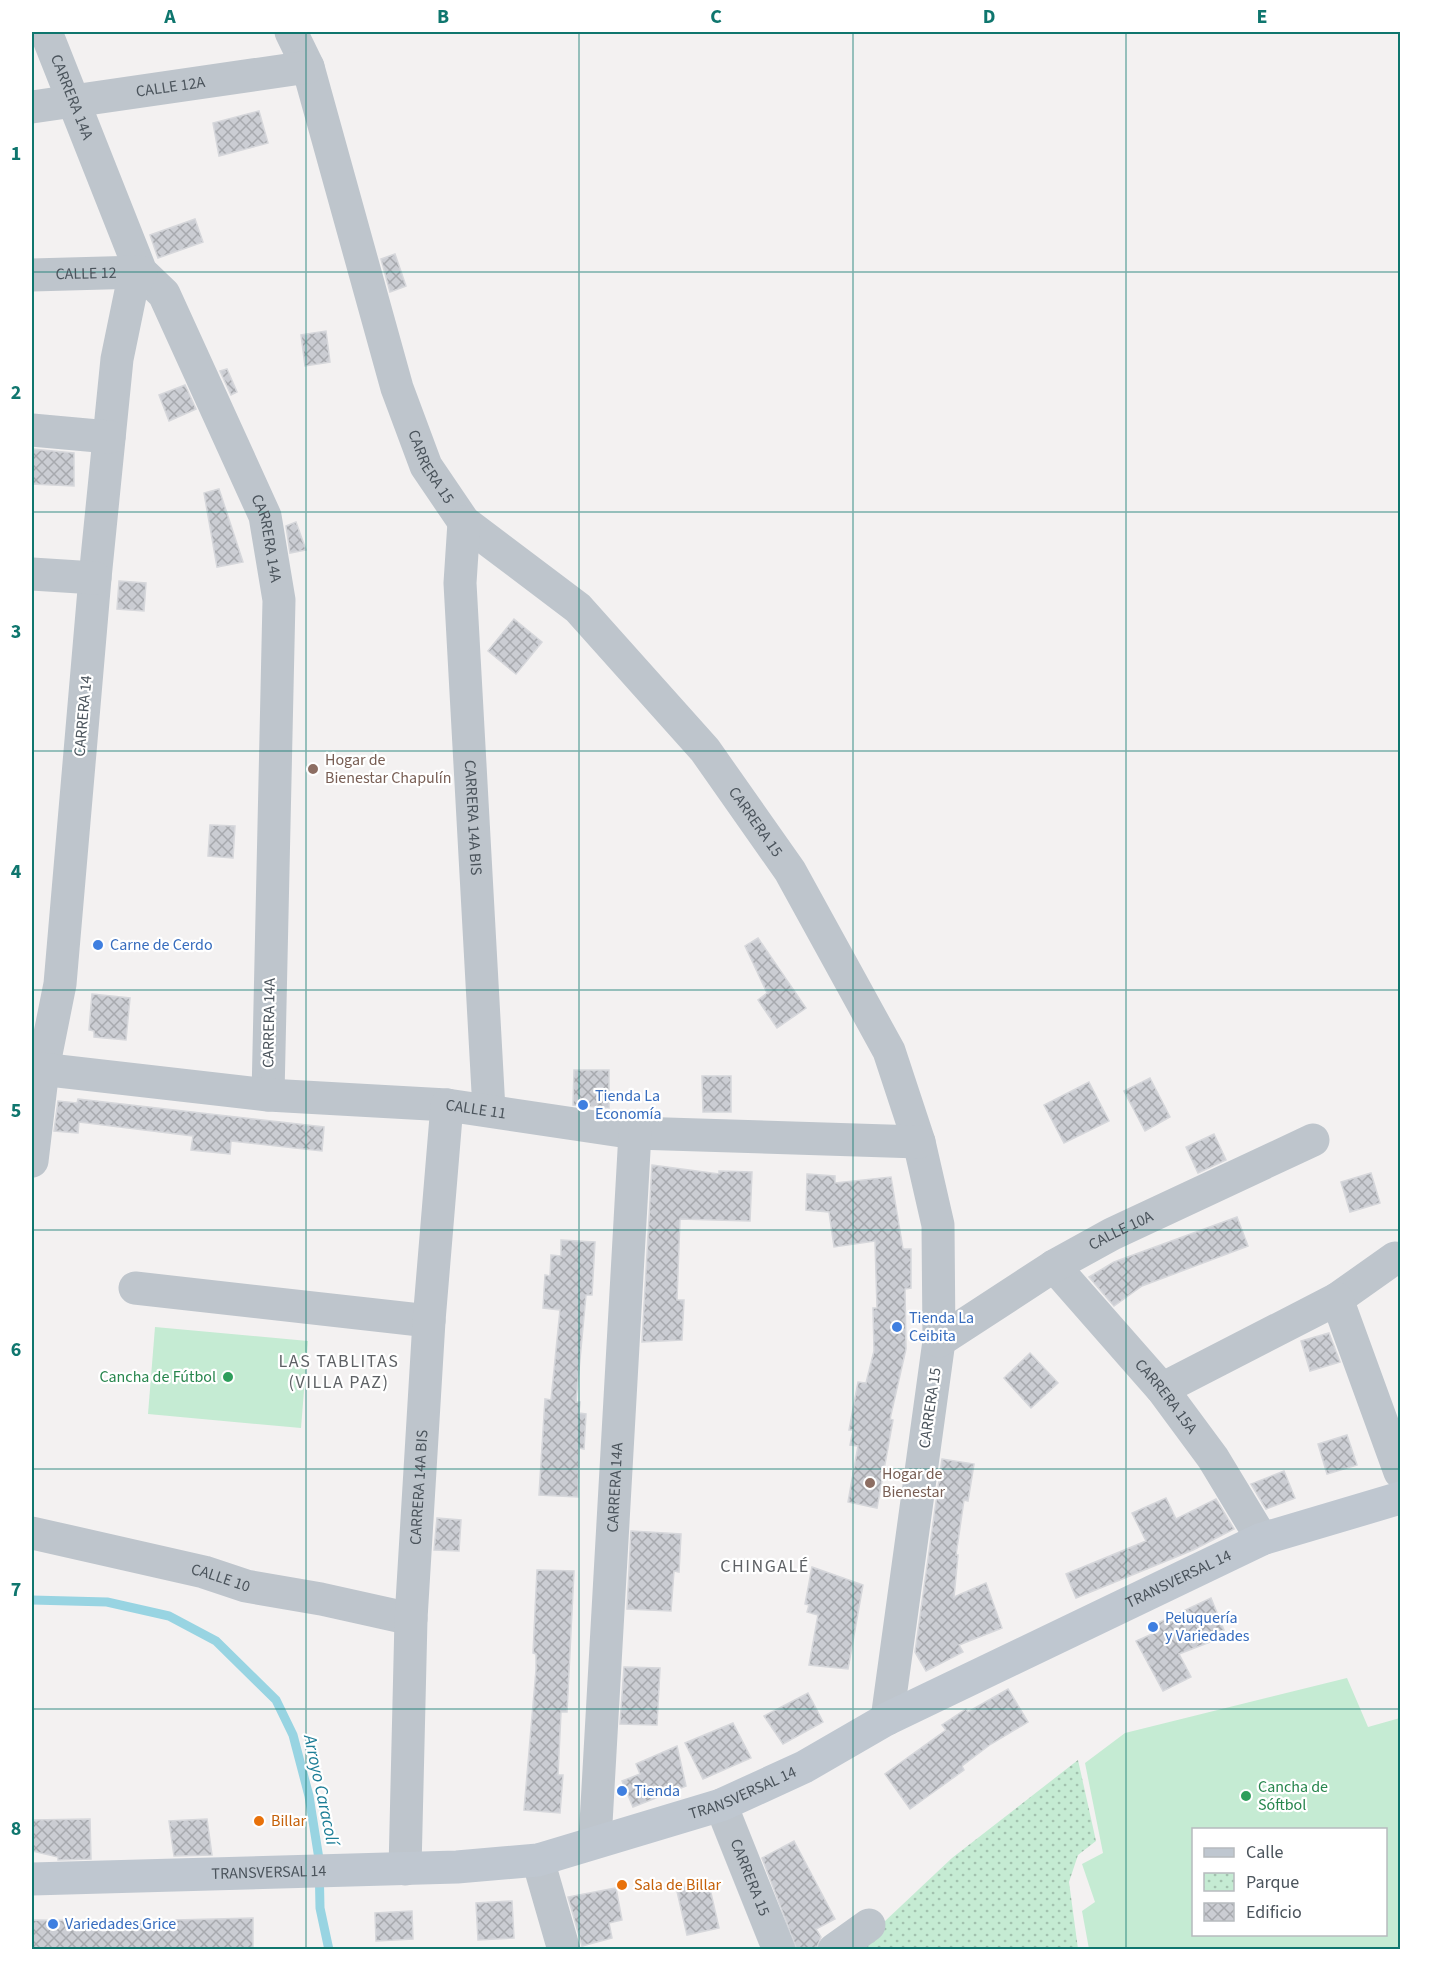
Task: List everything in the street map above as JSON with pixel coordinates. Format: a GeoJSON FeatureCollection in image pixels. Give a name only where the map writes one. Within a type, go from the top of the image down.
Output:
{"type":"FeatureCollection","features":[{"type":"Feature","properties":{"kind":"street","name":"CARRERA 14A"},"geometry":{"type":"LineString","coordinates":[[46,32],[141,272],[164,294],[266,516],[279,600],[268,1095]]}},
{"type":"Feature","properties":{"kind":"street","name":"CARRERA 15"},"geometry":{"type":"LineString","coordinates":[[291,32],[308,67],[397,388],[426,466],[464,522],[578,608],[705,750],[790,871],[889,1051],[919,1142],[938,1225],[939,1341],[887,1719]]}},
{"type":"Feature","properties":{"kind":"street","name":"CALLE 12A"},"geometry":{"type":"LineString","coordinates":[[32,108],[308,67]]}},
{"type":"Feature","properties":{"kind":"street","name":"CALLE 12"},"geometry":{"type":"LineString","coordinates":[[32,275],[141,272]]}},
{"type":"Feature","properties":{"kind":"street","name":"CARRERA 14"},"geometry":{"type":"LineString","coordinates":[[32,1161],[37,1069],[60,984],[95,578],[120,347],[131,291],[141,272]]}},
{"type":"Feature","properties":{"kind":"street"},"geometry":{"type":"LineString","coordinates":[[32,430],[109,437]]}},
{"type":"Feature","properties":{"kind":"street","name":"CARRERA 14A BIS"},"geometry":{"type":"LineString","coordinates":[[464,522],[460,595],[489,1110]]}},
{"type":"Feature","properties":{"kind":"street"},"geometry":{"type":"LineString","coordinates":[[32,574],[95,578]]}},
{"type":"Feature","properties":{"kind":"street","name":"CALLE 11"},"geometry":{"type":"LineString","coordinates":[[37,1069],[268,1095],[447,1105],[635,1133],[919,1142]]}},
{"type":"Feature","properties":{"kind":"street","name":"CARRERA 14A BIS"},"geometry":{"type":"LineString","coordinates":[[405,1869],[411,1619],[429,1321],[447,1105]]}},
{"type":"Feature","properties":{"kind":"street","name":"CARRERA 14A"},"geometry":{"type":"LineString","coordinates":[[595,1841],[635,1133]]}},
{"type":"Feature","properties":{"kind":"street","name":"CALLE 10A"},"geometry":{"type":"LineString","coordinates":[[939,1341],[1054,1266],[1112,1234],[1313,1140]]}},
{"type":"Feature","properties":{"kind":"street"},"geometry":{"type":"LineString","coordinates":[[1162,1389],[1337,1299],[1395,1258]]}},
{"type":"Feature","properties":{"kind":"street","name":"CARRERA 15A"},"geometry":{"type":"LineString","coordinates":[[1054,1266],[1162,1389],[1213,1458],[1262,1539]]}},
{"type":"Feature","properties":{"kind":"street"},"geometry":{"type":"LineString","coordinates":[[135,1288],[429,1321]]}},
{"type":"Feature","properties":{"kind":"street"},"geometry":{"type":"LineString","coordinates":[[1337,1299],[1401,1472]]}},
{"type":"Feature","properties":{"kind":"street","name":"TRANSVERSAL 14"},"geometry":{"type":"LineString","coordinates":[[32,1879],[405,1869],[538,1860],[721,1805],[804,1767],[887,1719],[1262,1539],[1401,1498]]}},
{"type":"Feature","properties":{"kind":"street","name":"CALLE 10"},"geometry":{"type":"LineString","coordinates":[[32,1533],[182,1567],[246,1586],[321,1599],[411,1619]]}},
{"type":"Feature","properties":{"kind":"street","name":"CARRERA 15"},"geometry":{"type":"LineString","coordinates":[[721,1805],[779,1950]]}},
{"type":"Feature","properties":{"kind":"street"},"geometry":{"type":"LineString","coordinates":[[538,1860],[564,1950]]}},
{"type":"Feature","properties":{"kind":"street"},"geometry":{"type":"LineString","coordinates":[[834,1950],[869,1925]]}},
{"type":"Feature","properties":{"kind":"green space","name":"Cancha de Fútbol"},"geometry":{"type":"Polygon","coordinates":[[[155,1327],[308,1341],[301,1428],[148,1414],[155,1327]]]}},
{"type":"Feature","properties":{"kind":"green space","name":"Cancha de Sóftbol"},"geometry":{"type":"Polygon","coordinates":[[[1347,1678],[1368,1727],[1400,1718],[1400,1949],[1089,1949],[1082,1911],[1095,1902],[1082,1864],[1103,1853],[1085,1763],[1125,1733],[1347,1678]]]}},
{"type":"Feature","properties":{"kind":"green space"},"geometry":{"type":"Polygon","coordinates":[[[1078,1760],[1096,1841],[1078,1855],[1069,1882],[1078,1949],[849,1950],[884,1922],[952,1858],[1078,1760]]]}},
{"type":"Feature","properties":{"kind":"building"},"geometry":{"type":"Polygon","coordinates":[[[259,111],[268,143],[219,156],[213,123],[259,111]]]}},
{"type":"Feature","properties":{"kind":"building"},"geometry":{"type":"Polygon","coordinates":[[[195,219],[203,242],[158,258],[150,235],[195,219]]]}},
{"type":"Feature","properties":{"kind":"building"},"geometry":{"type":"Polygon","coordinates":[[[395,254],[406,286],[390,292],[381,259],[395,254]]]}},
{"type":"Feature","properties":{"kind":"building"},"geometry":{"type":"Polygon","coordinates":[[[326,331],[330,362],[305,366],[301,335],[326,331]]]}},
{"type":"Feature","properties":{"kind":"building"},"geometry":{"type":"Polygon","coordinates":[[[227,369],[237,392],[231,395],[220,371],[227,369]]]}},
{"type":"Feature","properties":{"kind":"building"},"geometry":{"type":"Polygon","coordinates":[[[185,385],[196,409],[169,421],[159,395],[185,385]]]}},
{"type":"Feature","properties":{"kind":"building"},"geometry":{"type":"Polygon","coordinates":[[[32,449],[74,453],[74,486],[32,484],[32,449]]]}},
{"type":"Feature","properties":{"kind":"building"},"geometry":{"type":"Polygon","coordinates":[[[219,489],[243,562],[217,567],[204,493],[219,489]]]}},
{"type":"Feature","properties":{"kind":"building"},"geometry":{"type":"Polygon","coordinates":[[[296,522],[306,550],[290,553],[286,526],[296,522]]]}},
{"type":"Feature","properties":{"kind":"building"},"geometry":{"type":"Polygon","coordinates":[[[119,581],[146,583],[144,611],[117,609],[119,581]]]}},
{"type":"Feature","properties":{"kind":"building"},"geometry":{"type":"Polygon","coordinates":[[[514,619],[542,642],[516,674],[488,651],[514,619]]]}},
{"type":"Feature","properties":{"kind":"building"},"geometry":{"type":"Polygon","coordinates":[[[210,825],[235,826],[233,858],[208,856],[210,825]]]}},
{"type":"Feature","properties":{"kind":"building"},"geometry":{"type":"Polygon","coordinates":[[[758,938],[806,1008],[777,1028],[758,1000],[767,993],[745,946],[758,938]]]}},
{"type":"Feature","properties":{"kind":"building"},"geometry":{"type":"Polygon","coordinates":[[[92,994],[130,998],[126,1040],[94,1037],[94,1031],[89,1030],[92,994]]]}},
{"type":"Feature","properties":{"kind":"building"},"geometry":{"type":"Polygon","coordinates":[[[574,1070],[609,1070],[609,1108],[573,1105],[574,1070]]]}},
{"type":"Feature","properties":{"kind":"building"},"geometry":{"type":"Polygon","coordinates":[[[702,1076],[731,1076],[731,1112],[703,1112],[702,1076]]]}},
{"type":"Feature","properties":{"kind":"building"},"geometry":{"type":"Polygon","coordinates":[[[1150,1078],[1170,1117],[1145,1131],[1124,1091],[1150,1078]]]}},
{"type":"Feature","properties":{"kind":"building"},"geometry":{"type":"Polygon","coordinates":[[[1089,1082],[1109,1121],[1064,1143],[1044,1105],[1089,1082]]]}},
{"type":"Feature","properties":{"kind":"building"},"geometry":{"type":"Polygon","coordinates":[[[78,1099],[324,1127],[322,1151],[231,1141],[230,1154],[191,1150],[193,1136],[79,1122],[78,1133],[54,1131],[58,1101],[77,1103],[78,1099]]]}},
{"type":"Feature","properties":{"kind":"building"},"geometry":{"type":"Polygon","coordinates":[[[1214,1134],[1226,1160],[1198,1173],[1186,1147],[1214,1134]]]}},
{"type":"Feature","properties":{"kind":"building"},"geometry":{"type":"Polygon","coordinates":[[[652,1165],[719,1174],[719,1171],[752,1172],[750,1221],[680,1219],[677,1300],[684,1300],[682,1340],[642,1342],[652,1165]]]}},
{"type":"Feature","properties":{"kind":"building"},"geometry":{"type":"Polygon","coordinates":[[[1371,1173],[1380,1203],[1350,1212],[1341,1182],[1371,1173]]]}},
{"type":"Feature","properties":{"kind":"building"},"geometry":{"type":"Polygon","coordinates":[[[807,1174],[835,1176],[835,1183],[891,1177],[903,1249],[911,1249],[911,1288],[905,1289],[906,1349],[890,1419],[893,1420],[877,1508],[848,1502],[858,1446],[850,1445],[853,1430],[849,1430],[858,1382],[866,1383],[874,1351],[873,1308],[877,1308],[875,1241],[834,1247],[829,1212],[806,1210],[807,1174]]]}},
{"type":"Feature","properties":{"kind":"building"},"geometry":{"type":"Polygon","coordinates":[[[1237,1217],[1248,1246],[1142,1286],[1114,1306],[1089,1277],[1114,1262],[1237,1217]]]}},
{"type":"Feature","properties":{"kind":"building"},"geometry":{"type":"Polygon","coordinates":[[[561,1240],[595,1242],[592,1295],[586,1295],[576,1402],[580,1402],[579,1413],[586,1414],[584,1449],[579,1448],[578,1497],[539,1495],[545,1399],[551,1400],[560,1310],[543,1308],[545,1275],[550,1276],[551,1255],[561,1256],[561,1240]]]}},
{"type":"Feature","properties":{"kind":"building"},"geometry":{"type":"Polygon","coordinates":[[[1329,1333],[1340,1362],[1310,1371],[1301,1341],[1329,1333]]]}},
{"type":"Feature","properties":{"kind":"building"},"geometry":{"type":"Polygon","coordinates":[[[1030,1353],[1058,1383],[1031,1408],[1004,1378],[1030,1353]]]}},
{"type":"Feature","properties":{"kind":"building"},"geometry":{"type":"Polygon","coordinates":[[[1347,1435],[1357,1465],[1327,1474],[1318,1444],[1347,1435]]]}},
{"type":"Feature","properties":{"kind":"building"},"geometry":{"type":"Polygon","coordinates":[[[942,1459],[974,1464],[968,1501],[964,1500],[956,1555],[958,1555],[954,1597],[986,1583],[1002,1628],[959,1645],[963,1652],[926,1671],[915,1652],[942,1459]]]}},
{"type":"Feature","properties":{"kind":"building"},"geometry":{"type":"Polygon","coordinates":[[[1284,1471],[1295,1498],[1266,1509],[1251,1484],[1284,1471]]]}},
{"type":"Feature","properties":{"kind":"building"},"geometry":{"type":"Polygon","coordinates":[[[1166,1498],[1176,1519],[1216,1499],[1234,1529],[1193,1550],[1076,1598],[1066,1574],[1146,1541],[1132,1513],[1166,1498]]]}},
{"type":"Feature","properties":{"kind":"building"},"geometry":{"type":"Polygon","coordinates":[[[437,1518],[461,1520],[459,1551],[434,1550],[437,1518]]]}},
{"type":"Feature","properties":{"kind":"building"},"geometry":{"type":"Polygon","coordinates":[[[631,1531],[681,1534],[679,1572],[674,1571],[671,1611],[627,1609],[631,1531]]]}},
{"type":"Feature","properties":{"kind":"building"},"geometry":{"type":"Polygon","coordinates":[[[812,1567],[863,1585],[848,1669],[809,1665],[818,1615],[807,1612],[809,1605],[805,1604],[812,1567]]]}},
{"type":"Feature","properties":{"kind":"building"},"geometry":{"type":"Polygon","coordinates":[[[537,1570],[574,1571],[567,1712],[561,1712],[558,1775],[563,1775],[560,1813],[524,1810],[536,1670],[536,1654],[533,1653],[537,1570]]]}},
{"type":"Feature","properties":{"kind":"building"},"geometry":{"type":"Polygon","coordinates":[[[1211,1598],[1224,1630],[1208,1636],[1210,1642],[1179,1654],[1191,1677],[1163,1691],[1136,1641],[1152,1634],[1149,1627],[1211,1598]]]}},
{"type":"Feature","properties":{"kind":"building"},"geometry":{"type":"Polygon","coordinates":[[[624,1667],[660,1668],[657,1725],[620,1724],[624,1667]]]}},
{"type":"Feature","properties":{"kind":"building"},"geometry":{"type":"Polygon","coordinates":[[[1008,1689],[1028,1722],[991,1744],[962,1766],[964,1770],[910,1809],[885,1774],[946,1730],[942,1725],[966,1709],[968,1712],[1008,1689]]]}},
{"type":"Feature","properties":{"kind":"building"},"geometry":{"type":"Polygon","coordinates":[[[808,1693],[823,1722],[783,1744],[764,1716],[808,1693]]]}},
{"type":"Feature","properties":{"kind":"building"},"geometry":{"type":"Polygon","coordinates":[[[733,1723],[751,1758],[703,1779],[685,1743],[733,1723]]]}},
{"type":"Feature","properties":{"kind":"building"},"geometry":{"type":"Polygon","coordinates":[[[677,1746],[686,1786],[633,1807],[622,1781],[640,1774],[636,1764],[677,1746]]]}},
{"type":"Feature","properties":{"kind":"building"},"geometry":{"type":"Polygon","coordinates":[[[90,1819],[91,1859],[58,1860],[58,1857],[32,1851],[32,1820],[90,1819]]]}},
{"type":"Feature","properties":{"kind":"building"},"geometry":{"type":"Polygon","coordinates":[[[207,1819],[212,1855],[174,1856],[169,1821],[207,1819]]]}},
{"type":"Feature","properties":{"kind":"building"},"geometry":{"type":"Polygon","coordinates":[[[794,1841],[835,1919],[816,1929],[821,1937],[816,1950],[797,1950],[762,1858],[794,1841]]]}},
{"type":"Feature","properties":{"kind":"building"},"geometry":{"type":"Polygon","coordinates":[[[708,1880],[719,1928],[687,1935],[676,1887],[708,1880]]]}},
{"type":"Feature","properties":{"kind":"building"},"geometry":{"type":"Polygon","coordinates":[[[616,1888],[622,1920],[609,1923],[612,1938],[582,1946],[568,1897],[616,1888]]]}},
{"type":"Feature","properties":{"kind":"building"},"geometry":{"type":"Polygon","coordinates":[[[512,1901],[514,1938],[478,1940],[476,1903],[512,1901]]]}},
{"type":"Feature","properties":{"kind":"building"},"geometry":{"type":"Polygon","coordinates":[[[412,1911],[413,1939],[376,1941],[375,1913],[412,1911]]]}},
{"type":"Feature","properties":{"kind":"building"},"geometry":{"type":"Polygon","coordinates":[[[253,1918],[253,1950],[32,1950],[32,1920],[135,1921],[253,1918]]]}},
{"type":"Feature","properties":{"kind":"waterway","name":"Arroyo Caracolí"},"geometry":{"type":"LineString","coordinates":[[32,1600],[107,1602],[169,1616],[216,1641],[276,1700],[293,1735],[309,1796],[319,1859],[320,1908],[329,1950]]}},
{"type":"Feature","properties":{"kind":"place","name":"Hogar de Bienestar Chapulín"},"geometry":{"type":"Point","coordinates":[313,769]}},
{"type":"Feature","properties":{"kind":"place","name":"Carne de Cerdo"},"geometry":{"type":"Point","coordinates":[98,945]}},
{"type":"Feature","properties":{"kind":"place","name":"Tienda La Economía"},"geometry":{"type":"Point","coordinates":[583,1105]}},
{"type":"Feature","properties":{"kind":"place","name":"Tienda La Ceibita"},"geometry":{"type":"Point","coordinates":[897,1327]}},
{"type":"Feature","properties":{"kind":"place","name":"Cancha de Fútbol"},"geometry":{"type":"Point","coordinates":[228,1377]}},
{"type":"Feature","properties":{"kind":"place","name":"Hogar de Bienestar"},"geometry":{"type":"Point","coordinates":[870,1483]}},
{"type":"Feature","properties":{"kind":"place","name":"Peluquería y Variedades"},"geometry":{"type":"Point","coordinates":[1153,1627]}},
{"type":"Feature","properties":{"kind":"place","name":"Tienda"},"geometry":{"type":"Point","coordinates":[622,1791]}},
{"type":"Feature","properties":{"kind":"place","name":"Cancha de Sóftbol"},"geometry":{"type":"Point","coordinates":[1246,1796]}},
{"type":"Feature","properties":{"kind":"place","name":"Billar"},"geometry":{"type":"Point","coordinates":[259,1821]}},
{"type":"Feature","properties":{"kind":"place","name":"Sala de Billar"},"geometry":{"type":"Point","coordinates":[622,1885]}},
{"type":"Feature","properties":{"kind":"place","name":"Variedades Grice"},"geometry":{"type":"Point","coordinates":[53,1924]}},
{"type":"Feature","properties":{"kind":"district","name":"LAS TABLITAS (VILLA PAZ)"},"geometry":{"type":"Point","coordinates":[339,1371]}},
{"type":"Feature","properties":{"kind":"district","name":"CHINGALÉ"},"geometry":{"type":"Point","coordinates":[765,1566]}}]}
